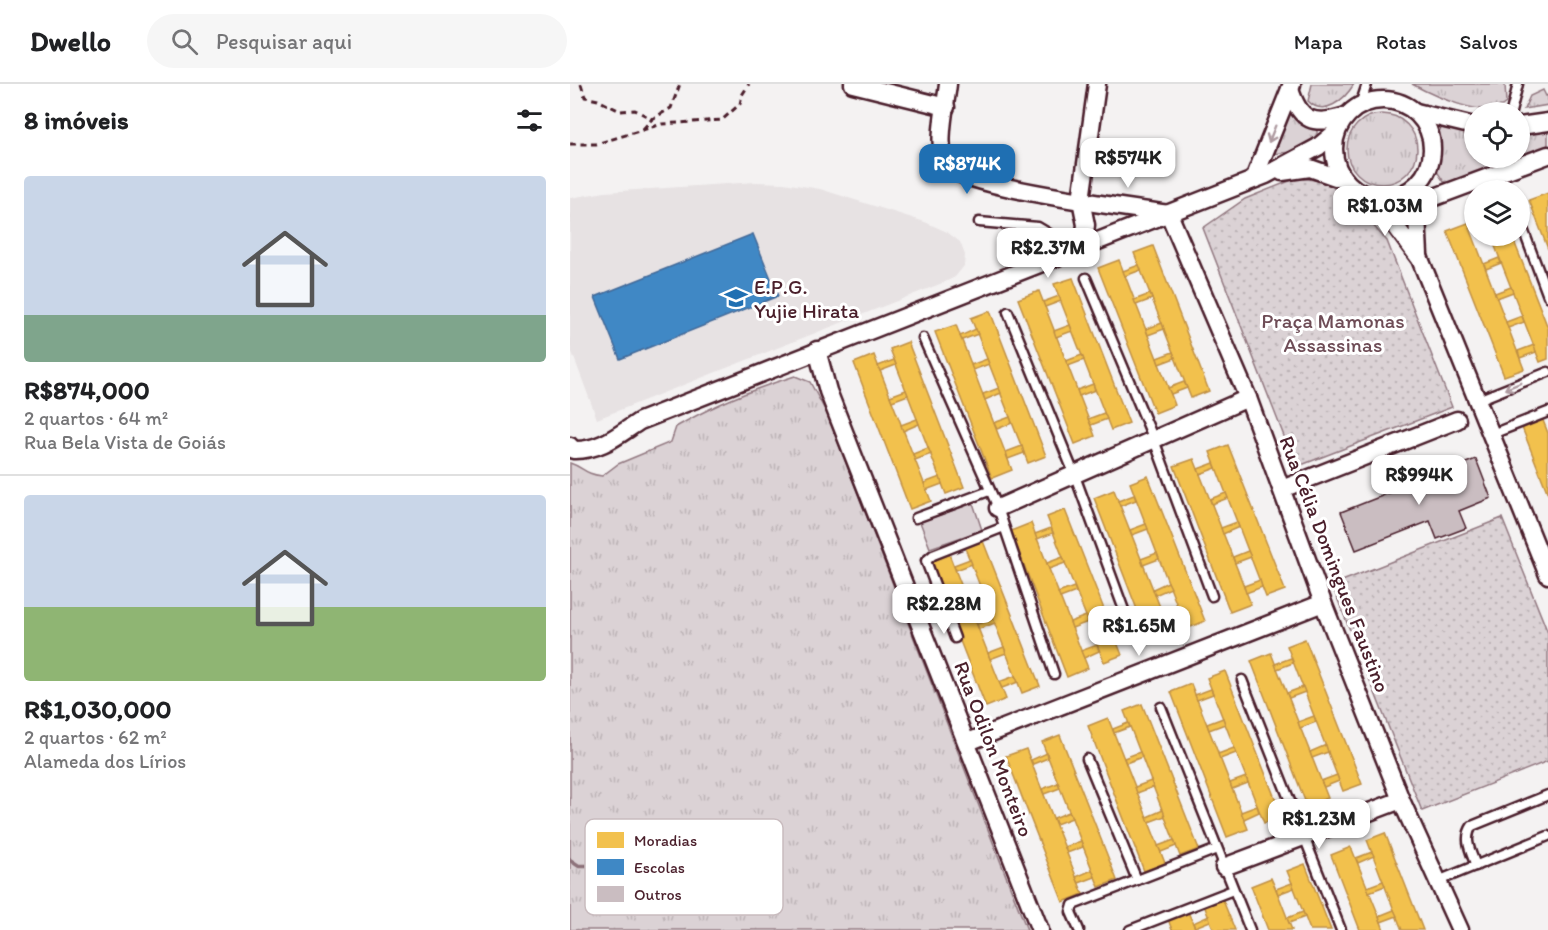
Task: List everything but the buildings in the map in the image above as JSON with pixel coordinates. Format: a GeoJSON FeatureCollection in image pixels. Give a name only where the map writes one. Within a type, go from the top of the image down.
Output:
{"type":"FeatureCollection","features":[{"type":"Feature","properties":{"kind":"street"},"geometry":{"type":"LineString","coordinates":[[853,84],[946,106]]}},
{"type":"Feature","properties":{"kind":"street"},"geometry":{"type":"LineString","coordinates":[[948,84],[942,152],[947,165],[956,172],[985,183],[1169,214]]}},
{"type":"Feature","properties":{"kind":"street"},"geometry":{"type":"LineString","coordinates":[[1068,253],[1084,238],[1086,225],[1081,200],[1097,84]]}},
{"type":"Feature","properties":{"kind":"street"},"geometry":{"type":"LineString","coordinates":[[1291,87],[1299,113],[1307,118],[1332,120],[1346,116]]}},
{"type":"Feature","properties":{"kind":"street"},"geometry":{"type":"LineString","coordinates":[[1260,177],[1291,87]]}},
{"type":"Feature","properties":{"kind":"street"},"geometry":{"type":"LineString","coordinates":[[570,446],[573,450],[588,451],[600,447],[640,421],[1260,177],[1318,147],[1336,132],[1346,116],[1360,105],[1374,100],[1389,100],[1404,104],[1416,112],[1426,125],[1432,140],[1432,157],[1426,172],[1416,185],[1393,198]]}},
{"type":"Feature","properties":{"kind":"street"},"geometry":{"type":"LineString","coordinates":[[1416,112],[1464,124]]}},
{"type":"Feature","properties":{"kind":"street"},"geometry":{"type":"LineString","coordinates":[[1530,125],[1548,122]]}},
{"type":"Feature","properties":{"kind":"street"},"geometry":{"type":"LineString","coordinates":[[1336,132],[1333,149],[1336,165],[1344,180]]}},
{"type":"Feature","properties":{"kind":"street"},"geometry":{"type":"LineString","coordinates":[[1260,177],[1311,168],[1344,180],[1358,191],[1374,197],[1393,198],[1416,204],[1548,155]]}},
{"type":"Feature","properties":{"kind":"street"},"geometry":{"type":"LineString","coordinates":[[1416,185],[1420,259]]}},
{"type":"Feature","properties":{"kind":"street"},"geometry":{"type":"LineString","coordinates":[[1374,197],[1420,259],[1548,575]]}},
{"type":"Feature","properties":{"kind":"street","name":"Rua Célia Domingues Faustino"},"geometry":{"type":"LineString","coordinates":[[1169,214],[1248,398],[1323,603],[1401,800],[1460,930]]}},
{"type":"Feature","properties":{"kind":"street","name":"Rua Odilon Monteiro"},"geometry":{"type":"LineString","coordinates":[[818,350],[828,391],[968,742],[1040,930]]}},
{"type":"Feature","properties":{"kind":"street"},"geometry":{"type":"LineString","coordinates":[[998,508],[1248,398]]}},
{"type":"Feature","properties":{"kind":"street"},"geometry":{"type":"LineString","coordinates":[[1281,489],[1457,420]]}},
{"type":"Feature","properties":{"kind":"street"},"geometry":{"type":"LineString","coordinates":[[968,742],[1323,603]]}},
{"type":"Feature","properties":{"kind":"street"},"geometry":{"type":"LineString","coordinates":[[1224,867],[1401,800]]}},
{"type":"Feature","properties":{"kind":"lane"},"geometry":{"type":"LineString","coordinates":[[1360,105],[1366,84]]}},
{"type":"Feature","properties":{"kind":"lane"},"geometry":{"type":"LineString","coordinates":[[1514,102],[1518,84]]}},
{"type":"Feature","properties":{"kind":"lane"},"geometry":{"type":"LineString","coordinates":[[979,222],[1038,227],[1048,233],[1068,253]]}},
{"type":"Feature","properties":{"kind":"lane"},"geometry":{"type":"LineString","coordinates":[[1529,246],[1548,296]]}},
{"type":"Feature","properties":{"kind":"lane"},"geometry":{"type":"LineString","coordinates":[[1086,278],[1154,440],[1212,596]]}},
{"type":"Feature","properties":{"kind":"lane"},"geometry":{"type":"LineString","coordinates":[[1008,312],[1075,476],[1132,632]]}},
{"type":"Feature","properties":{"kind":"lane"},"geometry":{"type":"LineString","coordinates":[[923,338],[998,508],[1054,674]]}},
{"type":"Feature","properties":{"kind":"lane"},"geometry":{"type":"LineString","coordinates":[[1478,400],[1548,372]]}},
{"type":"Feature","properties":{"kind":"lane"},"geometry":{"type":"LineString","coordinates":[[1492,434],[1548,412]]}},
{"type":"Feature","properties":{"kind":"lane"},"geometry":{"type":"LineString","coordinates":[[916,518],[989,491]]}},
{"type":"Feature","properties":{"kind":"lane"},"geometry":{"type":"LineString","coordinates":[[955,638],[926,561],[933,555],[1004,527]]}},
{"type":"Feature","properties":{"kind":"lane"},"geometry":{"type":"LineString","coordinates":[[1242,680],[1341,930]]}},
{"type":"Feature","properties":{"kind":"lane"},"geometry":{"type":"LineString","coordinates":[[1161,707],[1250,930]]}},
{"type":"Feature","properties":{"kind":"lane"},"geometry":{"type":"LineString","coordinates":[[1087,759],[1137,880]]}},
{"type":"Feature","properties":{"kind":"lane"},"geometry":{"type":"LineString","coordinates":[[1476,866],[1467,840],[1467,833],[1472,826],[1548,795]]}},
{"type":"Feature","properties":{"kind":"lane"},"geometry":{"type":"LineString","coordinates":[[1438,881],[1548,837]]}},
{"type":"Feature","properties":{"kind":"lane"},"geometry":{"type":"LineString","coordinates":[[1079,930],[1071,912],[1073,905],[1217,849]]}},
{"type":"Feature","properties":{"kind":"lane"},"geometry":{"type":"LineString","coordinates":[[1130,930],[1146,927],[1233,890]]}},
{"type":"Feature","properties":{"kind":"path"},"geometry":{"type":"LineString","coordinates":[[581,84],[585,97],[598,100],[620,111],[635,110],[652,119]]}},
{"type":"Feature","properties":{"kind":"path"},"geometry":{"type":"LineString","coordinates":[[642,130],[652,119],[670,108],[680,84]]}},
{"type":"Feature","properties":{"kind":"path"},"geometry":{"type":"LineString","coordinates":[[570,144],[596,144],[662,124],[722,120],[740,104],[742,95],[749,84]]}},
{"type":"Feature","properties":{"kind":"shaded area","name":"E.P.G. Yujie Hirata"},"geometry":{"type":"Polygon","coordinates":[[[756,182],[784,183],[820,189],[925,222],[947,232],[960,242],[965,255],[964,266],[955,277],[945,282],[597,419],[570,347],[570,198],[605,192],[756,182]]]}},
{"type":"Feature","properties":{"kind":"green space"},"geometry":{"type":"Polygon","coordinates":[[[1312,84],[1354,84],[1340,100],[1321,108],[1308,101],[1312,84]]]}},
{"type":"Feature","properties":{"kind":"green space"},"geometry":{"type":"Polygon","coordinates":[[[1412,84],[1505,84],[1506,102],[1464,102],[1464,105],[1412,84]]]}},
{"type":"Feature","properties":{"kind":"green space"},"geometry":{"type":"Polygon","coordinates":[[[1543,90],[1546,96],[1548,95],[1548,105],[1530,108],[1530,102],[1527,102],[1530,96],[1543,90]]]}},
{"type":"Feature","properties":{"kind":"green space"},"geometry":{"type":"Polygon","coordinates":[[[1289,108],[1317,126],[1317,136],[1302,151],[1271,154],[1289,108]]]}},
{"type":"Feature","properties":{"kind":"green space"},"geometry":{"type":"Polygon","coordinates":[[[1382,114],[1401,120],[1411,130],[1417,149],[1411,168],[1401,178],[1382,184],[1363,178],[1353,168],[1347,149],[1353,130],[1363,120],[1382,114]]]}},
{"type":"Feature","properties":{"kind":"green space"},"geometry":{"type":"Polygon","coordinates":[[[1442,128],[1464,131],[1464,168],[1491,168],[1458,181],[1444,182],[1436,170],[1440,159],[1439,131],[1442,128]]]}},
{"type":"Feature","properties":{"kind":"green space"},"geometry":{"type":"Polygon","coordinates":[[[1548,131],[1548,145],[1530,153],[1530,133],[1548,131]]]}},
{"type":"Feature","properties":{"kind":"green space","name":"Praça Mamonas Assassinas"},"geometry":{"type":"Polygon","coordinates":[[[1297,178],[1325,181],[1355,205],[1387,241],[1452,407],[1296,467],[1203,228],[1245,199],[1297,178]]]}},
{"type":"Feature","properties":{"kind":"green space"},"geometry":{"type":"Polygon","coordinates":[[[795,376],[810,382],[827,414],[1027,930],[570,930],[570,463],[592,474],[602,476],[618,464],[671,442],[676,427],[749,392],[795,376]]]}},
{"type":"Feature","properties":{"kind":"green space"},"geometry":{"type":"Polygon","coordinates":[[[973,503],[982,530],[930,548],[920,522],[973,503]]]}},
{"type":"Feature","properties":{"kind":"green space"},"geometry":{"type":"Polygon","coordinates":[[[1502,518],[1548,633],[1548,761],[1422,811],[1332,585],[1502,518]]]}},
{"type":"Feature","properties":{"kind":"waterway"},"geometry":{"type":"LineString","coordinates":[[570,860],[579,866],[585,866]]}},
{"type":"Feature","properties":{"kind":"place","name":"E.P.G. Yujie Hirata"},"geometry":{"type":"Point","coordinates":[736,298]}}]}
